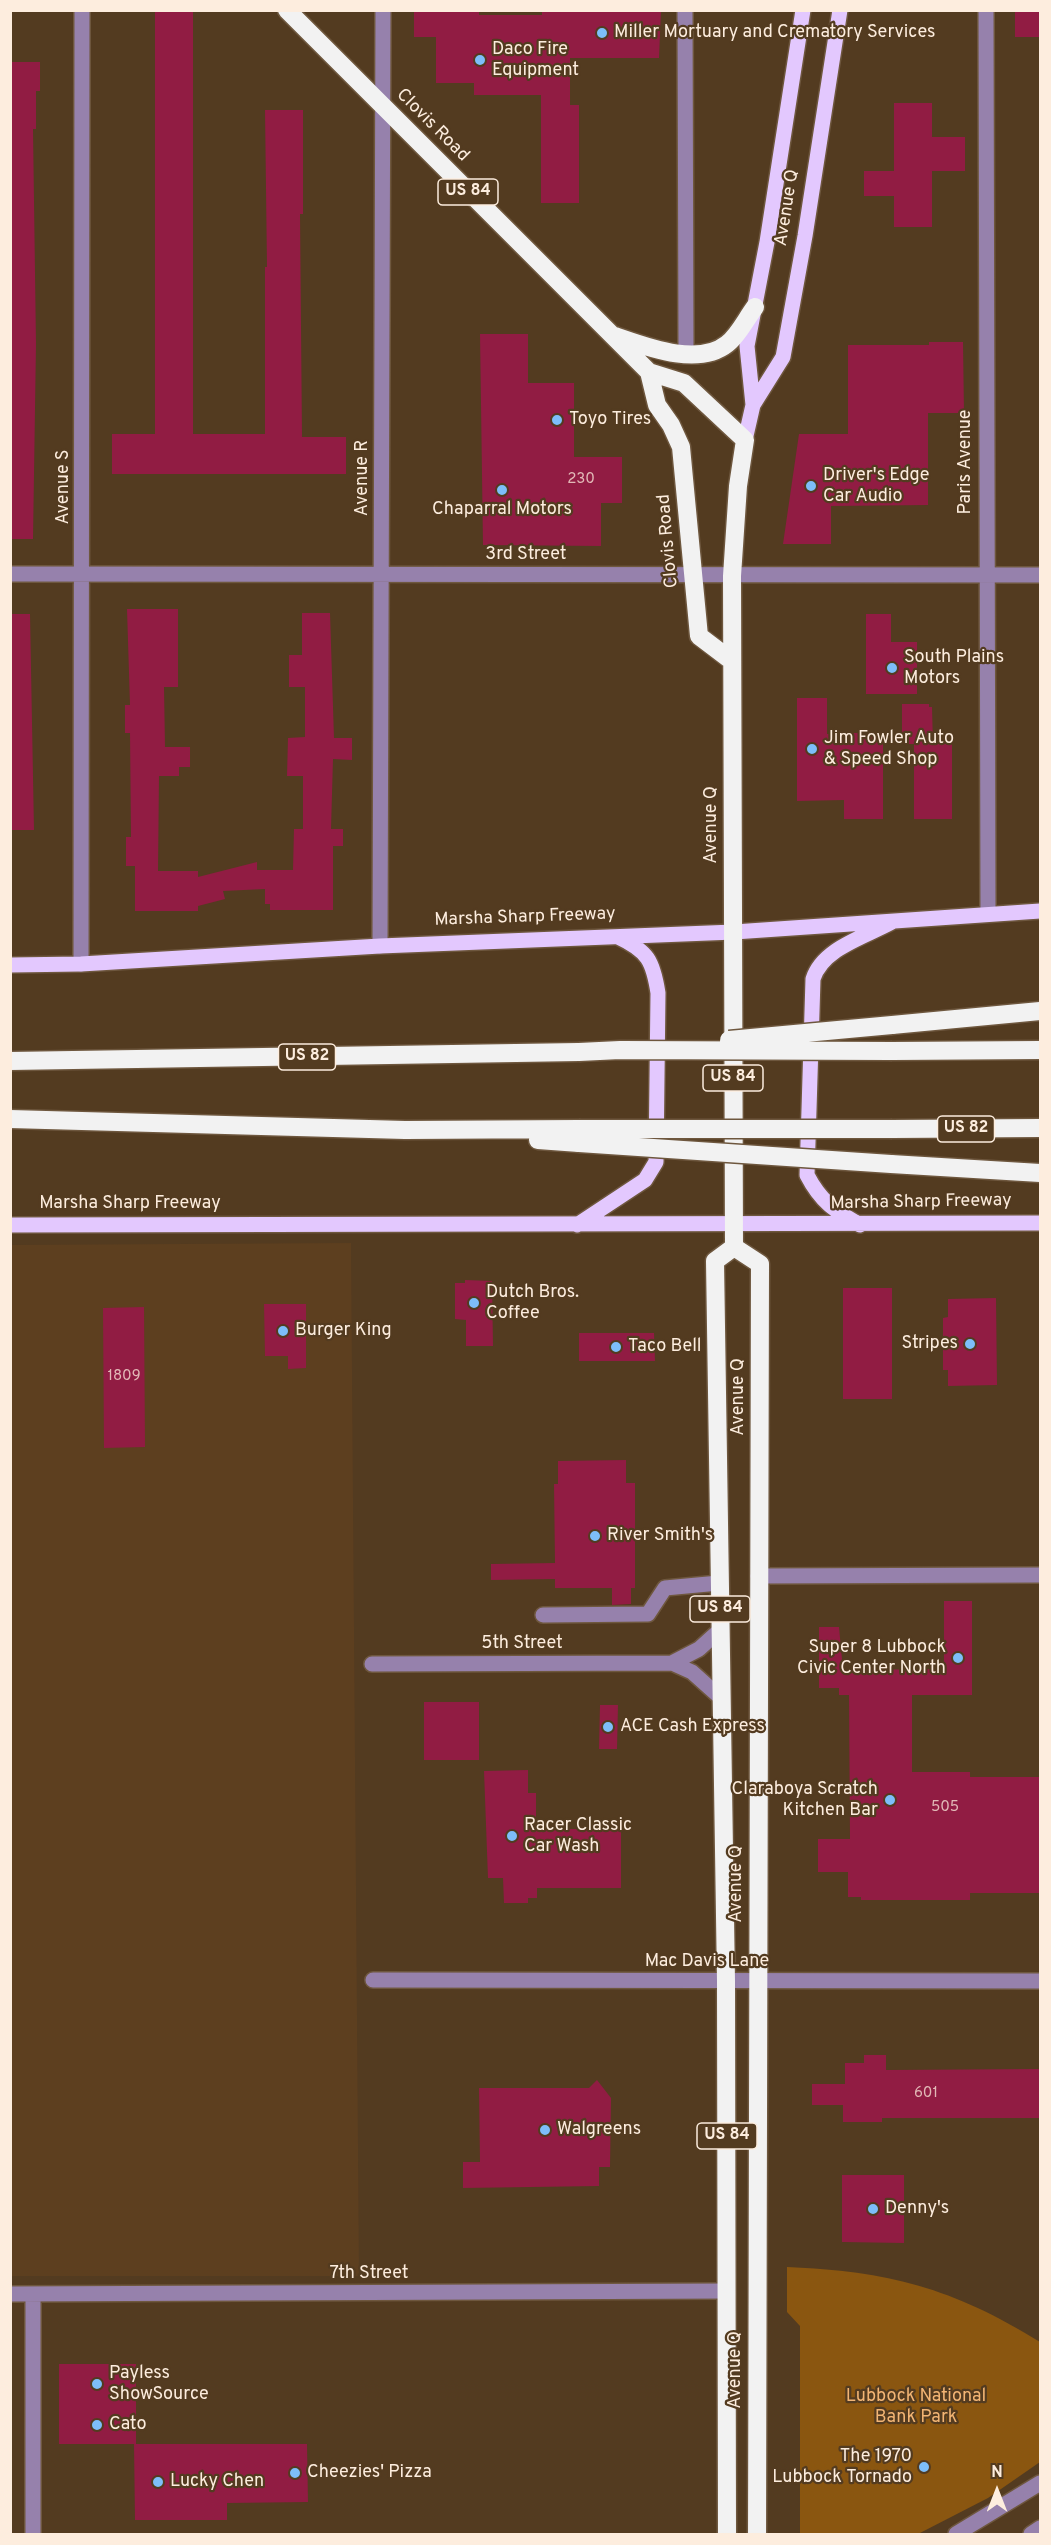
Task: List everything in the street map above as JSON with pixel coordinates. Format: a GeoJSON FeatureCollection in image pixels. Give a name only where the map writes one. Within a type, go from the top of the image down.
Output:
{"type":"FeatureCollection","features":[{"type":"Feature","properties":{"kind":"highway","name":"Clovis Road"},"geometry":{"type":"LineString","coordinates":[[287,10],[649,372],[684,384],[745,440]]}},
{"type":"Feature","properties":{"kind":"highway"},"geometry":{"type":"LineString","coordinates":[[609,334],[644,346],[703,355],[723,347],[755,307]]}},
{"type":"Feature","properties":{"kind":"highway","name":"Clovis Road"},"geometry":{"type":"LineString","coordinates":[[649,372],[657,405],[672,425],[681,447],[699,636],[732,662]]}},
{"type":"Feature","properties":{"kind":"highway","name":"Avenue Q"},"geometry":{"type":"LineString","coordinates":[[734,1247],[732,1225],[734,932],[732,576],[738,486],[745,440]]}},
{"type":"Feature","properties":{"kind":"highway"},"geometry":{"type":"LineString","coordinates":[[620,1050],[1041,1011]]}},
{"type":"Feature","properties":{"kind":"highway","name":"US 82"},"geometry":{"type":"LineString","coordinates":[[10,1059],[620,1050],[1041,1050]]}},
{"type":"Feature","properties":{"kind":"highway","name":"US 82"},"geometry":{"type":"LineString","coordinates":[[10,1119],[579,1136],[1041,1128]]}},
{"type":"Feature","properties":{"kind":"highway"},"geometry":{"type":"LineString","coordinates":[[579,1136],[891,1164],[1041,1173]]}},
{"type":"Feature","properties":{"kind":"highway","name":"Avenue Q"},"geometry":{"type":"LineString","coordinates":[[734,1247],[760,1264],[757,2535]]}},
{"type":"Feature","properties":{"kind":"highway","name":"Avenue Q"},"geometry":{"type":"LineString","coordinates":[[727,2535],[726,1981],[715,1261],[734,1247]]}},
{"type":"Feature","properties":{"kind":"main road","name":"Avenue Q"},"geometry":{"type":"LineString","coordinates":[[745,440],[753,405],[747,346],[803,10]]}},
{"type":"Feature","properties":{"kind":"main road","name":"Avenue Q"},"geometry":{"type":"LineString","coordinates":[[753,405],[783,357],[805,236],[840,10]]}},
{"type":"Feature","properties":{"kind":"main road","name":"Marsha Sharp Freeway"},"geometry":{"type":"LineString","coordinates":[[10,965],[81,964],[380,946],[734,932],[1041,911]]}},
{"type":"Feature","properties":{"kind":"main road"},"geometry":{"type":"LineString","coordinates":[[862,1225],[835,1210],[818,1195],[807,1175],[813,979],[825,957],[898,920]]}},
{"type":"Feature","properties":{"kind":"main road"},"geometry":{"type":"LineString","coordinates":[[577,1225],[645,1180],[656,1162],[658,993],[655,975],[648,957],[636,946],[615,936]]}},
{"type":"Feature","properties":{"kind":"main road","name":"Marsha Sharp Freeway"},"geometry":{"type":"LineString","coordinates":[[10,1225],[1041,1223]]}},
{"type":"Feature","properties":{"kind":"street","name":"Avenue S"},"geometry":{"type":"LineString","coordinates":[[81,964],[82,10]]}},
{"type":"Feature","properties":{"kind":"street","name":"Avenue R"},"geometry":{"type":"LineString","coordinates":[[380,946],[383,10]]}},
{"type":"Feature","properties":{"kind":"street"},"geometry":{"type":"LineString","coordinates":[[685,10],[686,353]]}},
{"type":"Feature","properties":{"kind":"street","name":"Paris Avenue"},"geometry":{"type":"LineString","coordinates":[[986,10],[988,913]]}},
{"type":"Feature","properties":{"kind":"street","name":"3rd Street"},"geometry":{"type":"LineString","coordinates":[[10,574],[1041,575]]}},
{"type":"Feature","properties":{"kind":"street"},"geometry":{"type":"LineString","coordinates":[[758,1576],[1041,1575]]}},
{"type":"Feature","properties":{"kind":"street"},"geometry":{"type":"LineString","coordinates":[[543,1615],[648,1614],[666,1588],[719,1583]]}},
{"type":"Feature","properties":{"kind":"street","name":"5th Street"},"geometry":{"type":"LineString","coordinates":[[672,1663],[699,1649],[720,1630]]}},
{"type":"Feature","properties":{"kind":"street","name":"5th Street"},"geometry":{"type":"LineString","coordinates":[[372,1664],[672,1663],[692,1672],[721,1698]]}},
{"type":"Feature","properties":{"kind":"street","name":"Mac Davis Lane"},"geometry":{"type":"LineString","coordinates":[[373,1980],[1041,1981]]}},
{"type":"Feature","properties":{"kind":"street","name":"7th Street"},"geometry":{"type":"LineString","coordinates":[[10,2294],[727,2291]]}},
{"type":"Feature","properties":{"kind":"street"},"geometry":{"type":"LineString","coordinates":[[33,2294],[33,2535]]}},
{"type":"Feature","properties":{"kind":"street"},"geometry":{"type":"LineString","coordinates":[[956,2535],[1041,2483]]}},
{"type":"Feature","properties":{"kind":"street"},"geometry":{"type":"LineString","coordinates":[[1031,2535],[1041,2528]]}},
{"type":"Feature","properties":{"kind":"shaded area"},"geometry":{"type":"Polygon","coordinates":[[[351,1243],[359,2276],[11,2276],[10,1245],[351,1243]]]}},
{"type":"Feature","properties":{"kind":"green space","name":"Lubbock National Bank Park"},"geometry":{"type":"Polygon","coordinates":[[[787,2267],[857,2273],[919,2286],[978,2308],[1040,2342],[1040,2462],[988,2498],[918,2534],[800,2534],[800,2326],[787,2312],[787,2267]]]}},
{"type":"Feature","properties":{"kind":"building"},"geometry":{"type":"Polygon","coordinates":[[[155,10],[193,10],[193,434],[265,434],[265,267],[267,267],[265,110],[303,110],[303,214],[300,214],[302,437],[346,437],[346,474],[112,474],[112,434],[155,434],[155,10]]]}},
{"type":"Feature","properties":{"kind":"building"},"geometry":{"type":"Polygon","coordinates":[[[414,10],[479,10],[479,15],[542,15],[542,10],[661,10],[659,58],[570,58],[570,105],[579,105],[579,203],[541,203],[541,95],[474,95],[474,83],[436,83],[436,37],[414,37],[414,10]]]}},
{"type":"Feature","properties":{"kind":"building"},"geometry":{"type":"Polygon","coordinates":[[[1015,10],[1041,10],[1041,37],[1015,37],[1015,10]]]}},
{"type":"Feature","properties":{"kind":"building"},"geometry":{"type":"Polygon","coordinates":[[[10,62],[40,62],[40,91],[36,91],[36,129],[33,129],[36,344],[33,539],[10,539],[10,62]]]}},
{"type":"Feature","properties":{"kind":"building"},"geometry":{"type":"Polygon","coordinates":[[[894,103],[932,103],[932,137],[965,137],[965,171],[932,171],[932,227],[894,227],[894,196],[864,196],[864,171],[894,171],[894,103]]]}},
{"type":"Feature","properties":{"kind":"building"},"geometry":{"type":"Polygon","coordinates":[[[480,334],[528,334],[528,383],[574,383],[574,457],[622,457],[622,503],[601,503],[601,546],[483,545],[480,334]]]}},
{"type":"Feature","properties":{"kind":"building"},"geometry":{"type":"Polygon","coordinates":[[[929,342],[963,342],[964,413],[928,413],[928,505],[831,506],[831,544],[783,544],[799,434],[848,434],[848,345],[929,345],[929,342]]]}},
{"type":"Feature","properties":{"kind":"building"},"geometry":{"type":"Polygon","coordinates":[[[127,609],[178,609],[178,687],[164,687],[165,747],[190,747],[190,767],[179,767],[179,776],[159,776],[158,871],[198,871],[198,877],[257,862],[257,870],[293,870],[294,829],[303,829],[303,776],[287,776],[288,738],[305,737],[305,687],[289,687],[289,655],[302,655],[302,613],[330,613],[334,738],[352,738],[352,760],[333,759],[331,829],[343,829],[343,846],[333,846],[333,910],[270,910],[270,904],[265,904],[265,889],[223,891],[225,899],[198,906],[198,911],[135,911],[135,866],[126,866],[126,837],[131,837],[130,733],[125,733],[125,705],[130,705],[127,609]]]}},
{"type":"Feature","properties":{"kind":"building"},"geometry":{"type":"Polygon","coordinates":[[[10,614],[30,614],[34,830],[10,830],[10,614]]]}},
{"type":"Feature","properties":{"kind":"building","name":"South Plains Motors"},"geometry":{"type":"Polygon","coordinates":[[[866,614],[891,614],[891,642],[917,642],[917,694],[866,694],[866,614]]]}},
{"type":"Feature","properties":{"kind":"building"},"geometry":{"type":"Polygon","coordinates":[[[797,698],[827,698],[827,734],[883,732],[883,819],[844,819],[844,800],[797,801],[797,698]]]}},
{"type":"Feature","properties":{"kind":"building"},"geometry":{"type":"Polygon","coordinates":[[[902,704],[929,704],[929,707],[932,707],[933,744],[952,744],[952,819],[914,819],[914,744],[902,744],[902,704]]]}},
{"type":"Feature","properties":{"kind":"building","name":"Dutch Bros. Coffee"},"geometry":{"type":"Polygon","coordinates":[[[465,1280],[492,1281],[493,1346],[466,1346],[466,1320],[455,1319],[455,1283],[465,1283],[465,1280]]]}},
{"type":"Feature","properties":{"kind":"building"},"geometry":{"type":"Polygon","coordinates":[[[843,1288],[892,1288],[892,1399],[843,1399],[843,1288]]]}},
{"type":"Feature","properties":{"kind":"building","name":"Stripes"},"geometry":{"type":"Polygon","coordinates":[[[996,1298],[997,1385],[948,1386],[948,1370],[943,1370],[943,1318],[948,1317],[948,1299],[996,1298]]]}},
{"type":"Feature","properties":{"kind":"building","name":"Burger King"},"geometry":{"type":"Polygon","coordinates":[[[264,1304],[306,1304],[306,1368],[288,1369],[288,1356],[265,1356],[264,1304]]]}},
{"type":"Feature","properties":{"kind":"building"},"geometry":{"type":"Polygon","coordinates":[[[144,1307],[145,1447],[104,1448],[103,1308],[144,1307]]]}},
{"type":"Feature","properties":{"kind":"building","name":"Taco Bell"},"geometry":{"type":"Polygon","coordinates":[[[579,1333],[654,1333],[655,1361],[579,1361],[579,1333]]]}},
{"type":"Feature","properties":{"kind":"building","name":"River Smith's"},"geometry":{"type":"Polygon","coordinates":[[[626,1460],[626,1483],[635,1483],[635,1588],[631,1588],[631,1604],[612,1605],[612,1588],[555,1588],[555,1579],[491,1580],[491,1564],[555,1563],[554,1484],[558,1484],[558,1461],[626,1460]]]}},
{"type":"Feature","properties":{"kind":"building"},"geometry":{"type":"Polygon","coordinates":[[[944,1601],[972,1601],[972,1695],[912,1695],[912,1772],[970,1772],[970,1777],[1041,1777],[1041,1893],[970,1893],[970,1900],[861,1900],[861,1897],[848,1897],[848,1872],[818,1872],[818,1839],[850,1839],[849,1695],[839,1695],[839,1688],[819,1688],[819,1627],[839,1627],[843,1670],[944,1669],[944,1601]]]}},
{"type":"Feature","properties":{"kind":"building"},"geometry":{"type":"Polygon","coordinates":[[[424,1702],[479,1702],[479,1760],[424,1760],[424,1702]]]}},
{"type":"Feature","properties":{"kind":"building","name":"ACE Cash Express"},"geometry":{"type":"Polygon","coordinates":[[[600,1705],[618,1705],[617,1749],[599,1749],[600,1705]]]}},
{"type":"Feature","properties":{"kind":"building"},"geometry":{"type":"Polygon","coordinates":[[[528,1770],[528,1793],[536,1793],[536,1829],[621,1829],[621,1888],[537,1888],[537,1898],[528,1898],[528,1903],[504,1903],[503,1878],[488,1878],[484,1771],[528,1770]]]}},
{"type":"Feature","properties":{"kind":"building"},"geometry":{"type":"Polygon","coordinates":[[[864,2055],[886,2055],[886,2070],[1041,2069],[1041,2118],[882,2118],[882,2122],[843,2122],[843,2105],[812,2105],[812,2084],[845,2084],[845,2063],[864,2063],[864,2055]]]}},
{"type":"Feature","properties":{"kind":"building","name":"Walgreens"},"geometry":{"type":"Polygon","coordinates":[[[597,2080],[611,2098],[610,2167],[599,2167],[599,2186],[463,2188],[463,2162],[480,2162],[479,2088],[589,2088],[597,2080]]]}},
{"type":"Feature","properties":{"kind":"building","name":"Denny's"},"geometry":{"type":"Polygon","coordinates":[[[842,2175],[904,2175],[904,2243],[842,2242],[842,2175]]]}},
{"type":"Feature","properties":{"kind":"building"},"geometry":{"type":"Polygon","coordinates":[[[59,2364],[136,2364],[136,2444],[307,2444],[308,2502],[227,2503],[227,2520],[135,2520],[134,2444],[59,2444],[59,2364]]]}},
{"type":"Feature","properties":{"kind":"place","name":"Miller Mortuary and Crematory Services"},"geometry":{"type":"Point","coordinates":[602,33]}},
{"type":"Feature","properties":{"kind":"place","name":"Daco Fire Equipment"},"geometry":{"type":"Point","coordinates":[480,60]}},
{"type":"Feature","properties":{"kind":"place","name":"Toyo Tires"},"geometry":{"type":"Point","coordinates":[557,420]}},
{"type":"Feature","properties":{"kind":"place","name":"Driver's Edge Car Audio"},"geometry":{"type":"Point","coordinates":[811,486]}},
{"type":"Feature","properties":{"kind":"place","name":"Chaparral Motors"},"geometry":{"type":"Point","coordinates":[502,490]}},
{"type":"Feature","properties":{"kind":"place","name":"South Plains Motors"},"geometry":{"type":"Point","coordinates":[892,668]}},
{"type":"Feature","properties":{"kind":"place","name":"Jim Fowler Auto & Speed Shop"},"geometry":{"type":"Point","coordinates":[812,749]}},
{"type":"Feature","properties":{"kind":"place","name":"Dutch Bros. Coffee"},"geometry":{"type":"Point","coordinates":[474,1303]}},
{"type":"Feature","properties":{"kind":"place","name":"Burger King"},"geometry":{"type":"Point","coordinates":[283,1331]}},
{"type":"Feature","properties":{"kind":"place","name":"Stripes"},"geometry":{"type":"Point","coordinates":[970,1344]}},
{"type":"Feature","properties":{"kind":"place","name":"Taco Bell"},"geometry":{"type":"Point","coordinates":[616,1347]}},
{"type":"Feature","properties":{"kind":"place","name":"River Smith's"},"geometry":{"type":"Point","coordinates":[595,1536]}},
{"type":"Feature","properties":{"kind":"place","name":"Super 8 Lubbock Civic Center North"},"geometry":{"type":"Point","coordinates":[958,1658]}},
{"type":"Feature","properties":{"kind":"place","name":"ACE Cash Express"},"geometry":{"type":"Point","coordinates":[608,1727]}},
{"type":"Feature","properties":{"kind":"place","name":"Claraboya Scratch Kitchen Bar"},"geometry":{"type":"Point","coordinates":[890,1800]}},
{"type":"Feature","properties":{"kind":"place","name":"Racer Classic Car Wash"},"geometry":{"type":"Point","coordinates":[512,1836]}},
{"type":"Feature","properties":{"kind":"place","name":"Walgreens"},"geometry":{"type":"Point","coordinates":[545,2130]}},
{"type":"Feature","properties":{"kind":"place","name":"Denny's"},"geometry":{"type":"Point","coordinates":[873,2209]}},
{"type":"Feature","properties":{"kind":"place","name":"Payless ShowSource"},"geometry":{"type":"Point","coordinates":[97,2384]}},
{"type":"Feature","properties":{"kind":"place","name":"Cato"},"geometry":{"type":"Point","coordinates":[97,2425]}},
{"type":"Feature","properties":{"kind":"place","name":"The 1970 Lubbock Tornado"},"geometry":{"type":"Point","coordinates":[924,2467]}},
{"type":"Feature","properties":{"kind":"place","name":"Cheezies' Pizza"},"geometry":{"type":"Point","coordinates":[295,2473]}},
{"type":"Feature","properties":{"kind":"place","name":"Lucky Chen"},"geometry":{"type":"Point","coordinates":[158,2482]}}]}
